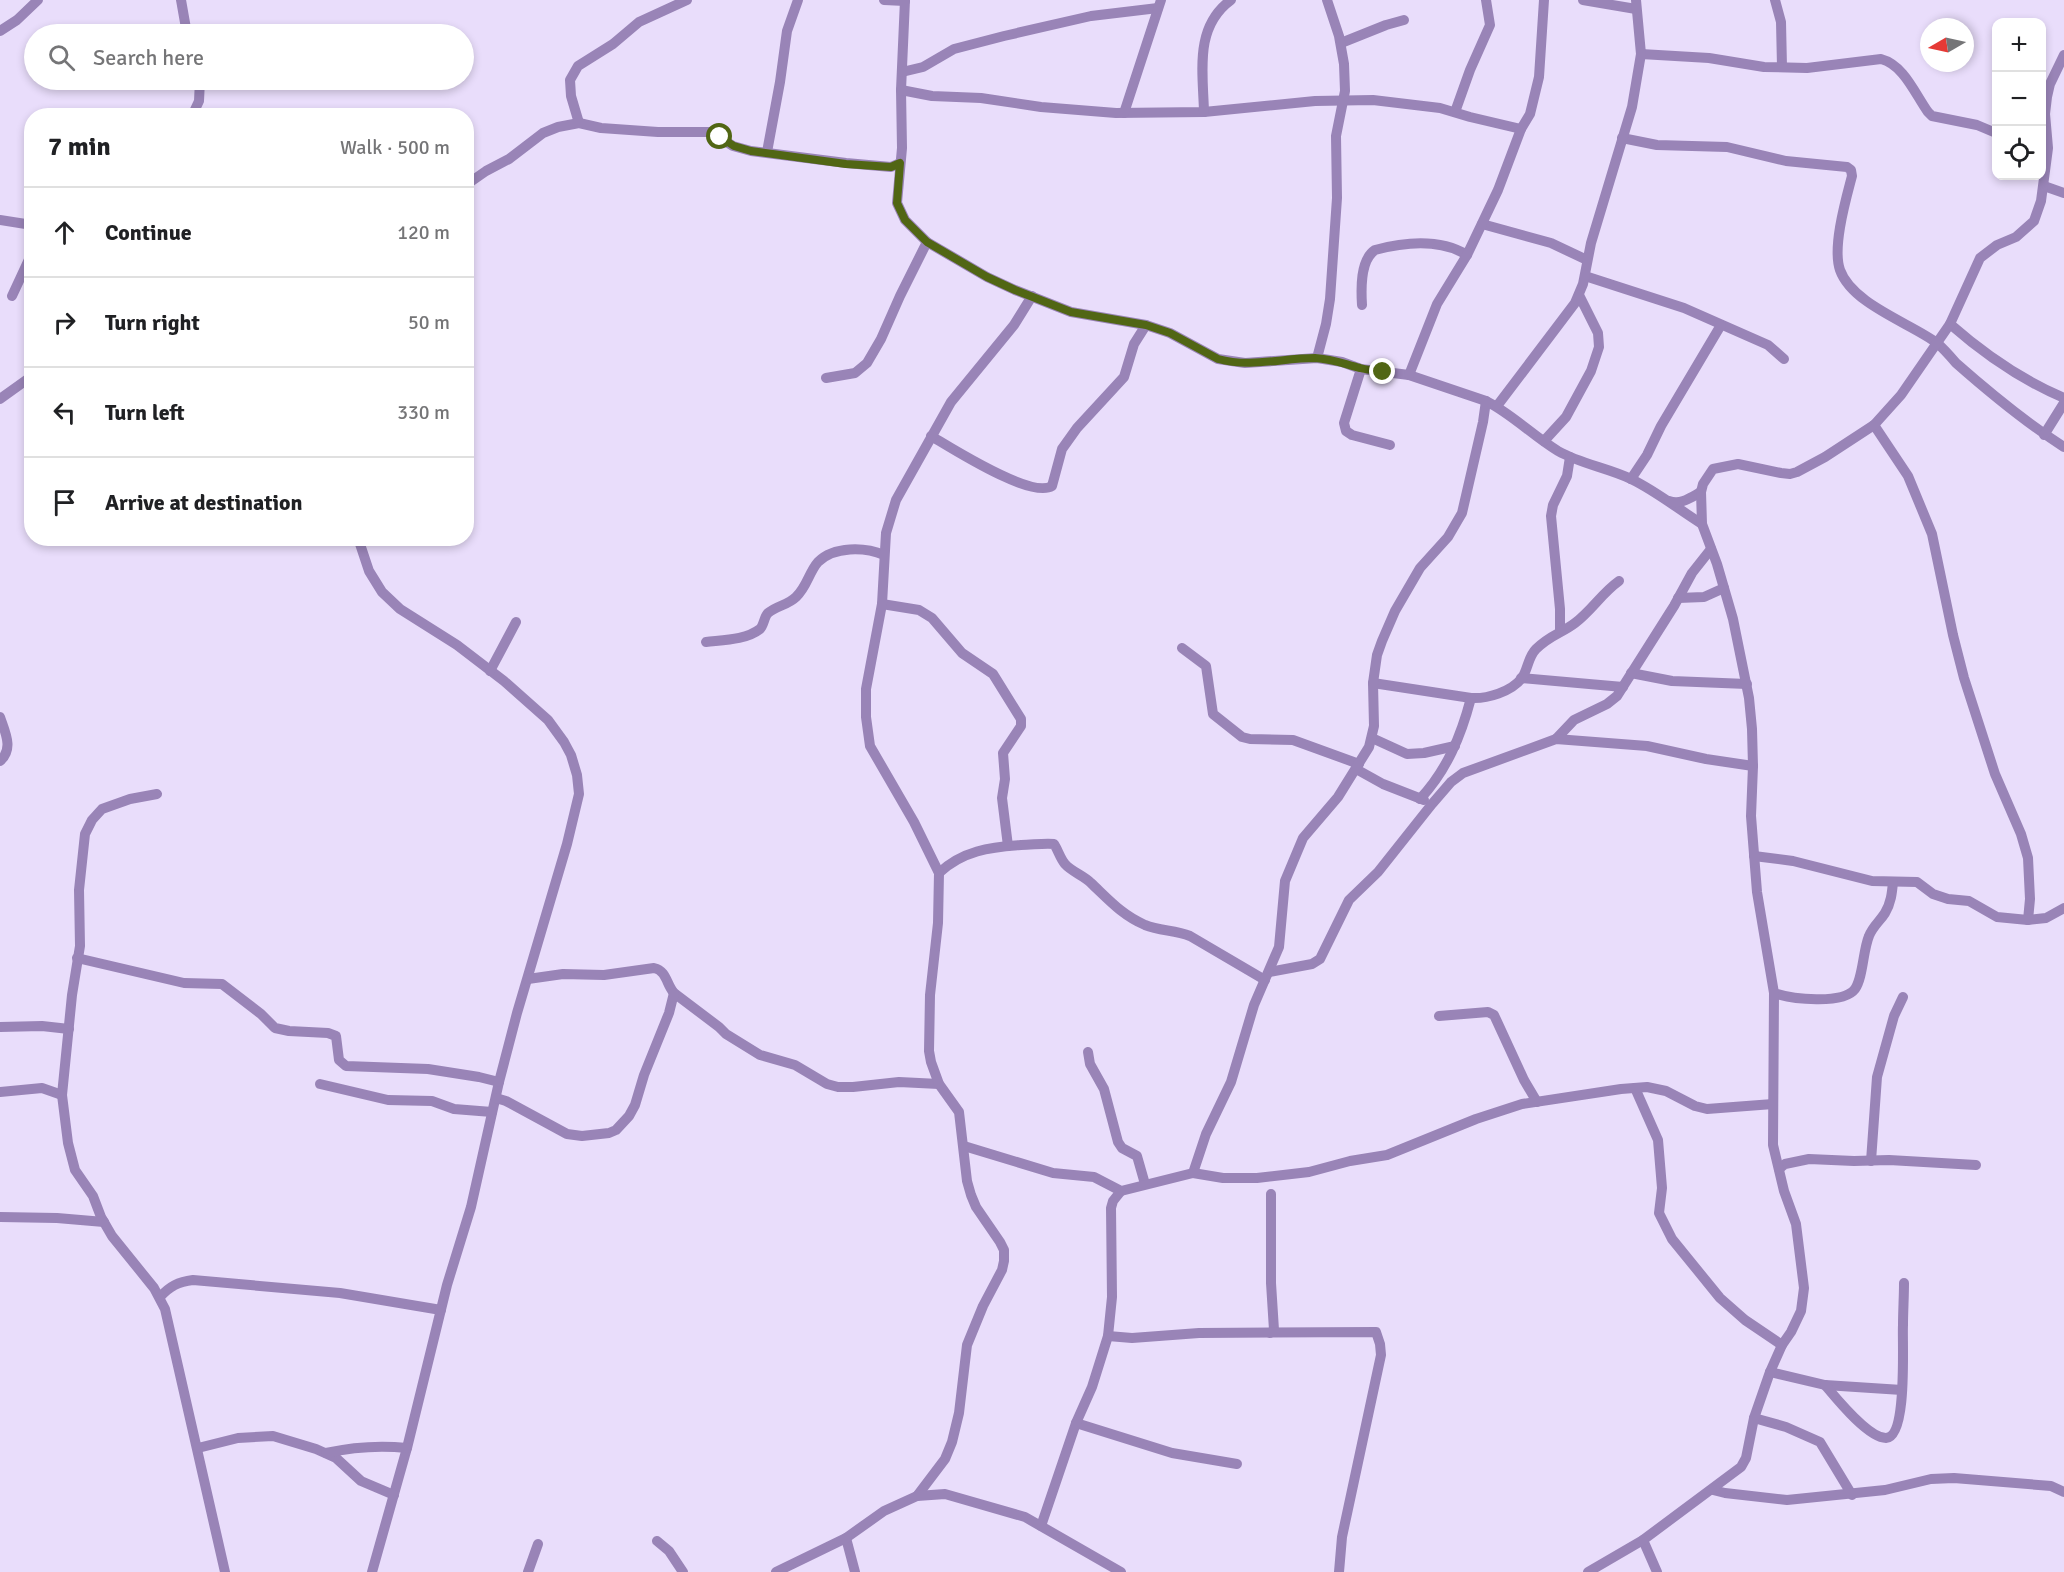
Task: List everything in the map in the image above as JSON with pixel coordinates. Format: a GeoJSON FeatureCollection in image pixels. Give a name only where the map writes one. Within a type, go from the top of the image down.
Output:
{"type":"FeatureCollection","features":[{"type":"Feature","properties":{"kind":"street"},"geometry":{"type":"LineString","coordinates":[[0,31],[17,20],[38,0]]}},
{"type":"Feature","properties":{"kind":"street"},"geometry":{"type":"LineString","coordinates":[[181,0],[185,24]]}},
{"type":"Feature","properties":{"kind":"street"},"geometry":{"type":"LineString","coordinates":[[579,123],[571,96],[570,80],[578,66],[613,44],[639,22],[687,0]]}},
{"type":"Feature","properties":{"kind":"street"},"geometry":{"type":"LineString","coordinates":[[767,152],[787,32],[798,0]]}},
{"type":"Feature","properties":{"kind":"street"},"geometry":{"type":"LineString","coordinates":[[884,0],[905,1],[901,90],[902,148],[897,203],[905,220],[927,242],[987,277],[1071,312],[1146,325],[1170,333],[1227,362],[1264,363],[1317,358],[1342,362],[1361,369],[1408,375],[1486,401],[1497,406],[1525,429],[1570,457],[1631,479],[1702,524]]}},
{"type":"Feature","properties":{"kind":"street"},"geometry":{"type":"LineString","coordinates":[[1204,112],[1203,46],[1205,33],[1216,16],[1231,0]]}},
{"type":"Feature","properties":{"kind":"street"},"geometry":{"type":"LineString","coordinates":[[1317,358],[1330,299],[1337,198],[1336,143],[1339,115],[1344,100],[1344,64],[1341,43],[1327,0]]}},
{"type":"Feature","properties":{"kind":"street"},"geometry":{"type":"LineString","coordinates":[[1455,112],[1490,25],[1486,0]]}},
{"type":"Feature","properties":{"kind":"street"},"geometry":{"type":"LineString","coordinates":[[1408,375],[1437,304],[1467,255],[1498,190],[1521,129],[1530,114],[1539,77],[1544,0]]}},
{"type":"Feature","properties":{"kind":"street"},"geometry":{"type":"LineString","coordinates":[[1497,406],[1568,313],[1579,295],[1632,107],[1641,54],[1636,4],[1583,0]]}},
{"type":"Feature","properties":{"kind":"street"},"geometry":{"type":"LineString","coordinates":[[1775,0],[1781,22],[1782,68]]}},
{"type":"Feature","properties":{"kind":"street"},"geometry":{"type":"LineString","coordinates":[[902,72],[923,67],[954,49],[1091,16],[1160,4],[1124,113]]}},
{"type":"Feature","properties":{"kind":"street"},"geometry":{"type":"LineString","coordinates":[[1341,43],[1404,20]]}},
{"type":"Feature","properties":{"kind":"street"},"geometry":{"type":"LineString","coordinates":[[1641,54],[1709,58],[1782,68],[1807,68],[1881,59],[1890,61],[1900,71],[1932,116],[1977,124],[1992,131]]}},
{"type":"Feature","properties":{"kind":"street"},"geometry":{"type":"LineString","coordinates":[[2046,156],[2048,148],[2046,97],[2064,55]]}},
{"type":"Feature","properties":{"kind":"street"},"geometry":{"type":"LineString","coordinates":[[196,108],[200,90]]}},
{"type":"Feature","properties":{"kind":"street"},"geometry":{"type":"LineString","coordinates":[[901,90],[932,96],[1009,101],[1041,107],[1124,113],[1204,112],[1344,100],[1386,102],[1440,108],[1521,129]]}},
{"type":"Feature","properties":{"kind":"street"},"geometry":{"type":"LineString","coordinates":[[474,179],[510,159],[543,133],[579,123],[601,128],[658,132],[711,132],[734,146],[751,151],[846,164],[891,167],[900,163]]}},
{"type":"Feature","properties":{"kind":"street"},"geometry":{"type":"LineString","coordinates":[[1622,138],[1657,145],[1727,147],[1786,161],[1847,167],[1851,170],[1852,176],[1839,238],[1838,262],[1840,272],[1847,284],[1875,307],[1936,343],[2024,420],[2064,447]]}},
{"type":"Feature","properties":{"kind":"street"},"geometry":{"type":"LineString","coordinates":[[1588,1572],[1643,1540],[1741,1467],[1746,1458],[1754,1418],[1770,1372],[1801,1311],[1804,1288],[1796,1224],[1773,1145],[1774,993],[1757,892],[1751,816],[1752,729],[1747,684],[1724,588],[1702,524],[1703,484],[1713,469],[1738,464],[1790,474],[1825,457],[1874,425],[1901,395],[1950,324],[1980,258],[1997,245],[2016,237],[2034,221],[2041,201],[2044,180]]}},
{"type":"Feature","properties":{"kind":"street"},"geometry":{"type":"LineString","coordinates":[[2044,186],[2064,193]]}},
{"type":"Feature","properties":{"kind":"street"},"geometry":{"type":"LineString","coordinates":[[0,220],[24,224]]}},
{"type":"Feature","properties":{"kind":"street"},"geometry":{"type":"LineString","coordinates":[[1482,224],[1551,243],[1587,260]]}},
{"type":"Feature","properties":{"kind":"street"},"geometry":{"type":"LineString","coordinates":[[826,378],[855,373],[867,363],[881,339],[927,242]]}},
{"type":"Feature","properties":{"kind":"street"},"geometry":{"type":"LineString","coordinates":[[1362,305],[1363,276],[1370,253],[1374,250],[1407,243],[1430,243],[1454,247],[1467,255]]}},
{"type":"Feature","properties":{"kind":"street"},"geometry":{"type":"LineString","coordinates":[[12,296],[24,270]]}},
{"type":"Feature","properties":{"kind":"street"},"geometry":{"type":"LineString","coordinates":[[1585,276],[1684,308],[1768,345],[1785,359]]}},
{"type":"Feature","properties":{"kind":"street"},"geometry":{"type":"LineString","coordinates":[[1544,441],[1566,417],[1591,370],[1599,347],[1598,333],[1579,295]]}},
{"type":"Feature","properties":{"kind":"street"},"geometry":{"type":"LineString","coordinates":[[917,1496],[945,1459],[952,1442],[959,1413],[967,1345],[975,1323],[1002,1270],[1004,1250],[976,1207],[971,1195],[967,1181],[959,1112],[939,1084],[929,1051],[930,995],[938,923],[939,873],[914,822],[870,746],[866,717],[866,690],[882,604],[884,555],[890,516],[896,500],[951,402],[1014,325],[1032,296]]}},
{"type":"Feature","properties":{"kind":"street"},"geometry":{"type":"LineString","coordinates":[[1950,324],[1988,354],[2032,382],[2064,398]]}},
{"type":"Feature","properties":{"kind":"street"},"geometry":{"type":"LineString","coordinates":[[931,436],[1002,476],[1036,488],[1050,488],[1062,449],[1077,428],[1124,377],[1134,344],[1146,325]]}},
{"type":"Feature","properties":{"kind":"street"},"geometry":{"type":"LineString","coordinates":[[1631,479],[1721,325]]}},
{"type":"Feature","properties":{"kind":"street"},"geometry":{"type":"LineString","coordinates":[[1361,369],[1344,423],[1346,431],[1352,435],[1390,445]]}},
{"type":"Feature","properties":{"kind":"street"},"geometry":{"type":"LineString","coordinates":[[0,399],[24,382]]}},
{"type":"Feature","properties":{"kind":"street"},"geometry":{"type":"LineString","coordinates":[[1193,1173],[1206,1134],[1231,1082],[1254,1005],[1279,947],[1282,894],[1285,881],[1303,838],[1338,797],[1358,766],[1372,738],[1373,683],[1377,655],[1395,611],[1420,568],[1448,537],[1462,513],[1486,401]]}},
{"type":"Feature","properties":{"kind":"street"},"geometry":{"type":"LineString","coordinates":[[2044,435],[2064,403]]}},
{"type":"Feature","properties":{"kind":"street"},"geometry":{"type":"LineString","coordinates":[[1874,425],[1908,476],[1932,534],[1964,678],[1995,774],[2021,834],[2028,858],[2028,920]]}},
{"type":"Feature","properties":{"kind":"street"},"geometry":{"type":"LineString","coordinates":[[1560,631],[1551,516],[1553,505],[1567,476],[1570,457]]}},
{"type":"Feature","properties":{"kind":"street"},"geometry":{"type":"LineString","coordinates":[[1666,500],[1676,503],[1688,500],[1701,492]]}},
{"type":"Feature","properties":{"kind":"street"},"geometry":{"type":"LineString","coordinates":[[361,546],[369,571],[382,592],[400,609],[457,645],[520,694],[548,720],[571,755],[579,786],[578,804],[499,1082],[471,1207],[441,1310],[407,1448],[372,1572]]}},
{"type":"Feature","properties":{"kind":"street"},"geometry":{"type":"LineString","coordinates":[[706,642],[739,638],[760,629],[769,612],[789,603],[800,594],[817,564],[825,557],[845,550],[860,549],[884,555]]}},
{"type":"Feature","properties":{"kind":"street"},"geometry":{"type":"LineString","coordinates":[[1556,739],[1574,720],[1607,704],[1617,696],[1674,606],[1692,573],[1711,549]]}},
{"type":"Feature","properties":{"kind":"street"},"geometry":{"type":"LineString","coordinates":[[1373,683],[1470,698],[1484,698],[1504,691],[1521,678],[1535,650],[1548,638],[1578,621],[1604,592],[1619,581]]}},
{"type":"Feature","properties":{"kind":"street"},"geometry":{"type":"LineString","coordinates":[[1678,598],[1704,597],[1724,588]]}},
{"type":"Feature","properties":{"kind":"street"},"geometry":{"type":"LineString","coordinates":[[882,604],[919,610],[932,618],[962,653],[993,674],[1021,719],[1021,726],[1003,753],[1005,780],[1002,798],[1008,846]]}},
{"type":"Feature","properties":{"kind":"street"},"geometry":{"type":"LineString","coordinates":[[490,671],[516,622]]}},
{"type":"Feature","properties":{"kind":"street"},"geometry":{"type":"LineString","coordinates":[[1182,648],[1206,666],[1213,714],[1236,734],[1250,739],[1293,740],[1358,766],[1383,784],[1432,804]]}},
{"type":"Feature","properties":{"kind":"street"},"geometry":{"type":"LineString","coordinates":[[1631,673],[1672,681],[1747,684]]}},
{"type":"Feature","properties":{"kind":"street"},"geometry":{"type":"LineString","coordinates":[[1521,678],[1623,687]]}},
{"type":"Feature","properties":{"kind":"street"},"geometry":{"type":"LineString","coordinates":[[1420,799],[1439,776],[1455,746],[1470,698]]}},
{"type":"Feature","properties":{"kind":"street"},"geometry":{"type":"LineString","coordinates":[[0,717],[8,747],[0,761]]}},
{"type":"Feature","properties":{"kind":"street"},"geometry":{"type":"LineString","coordinates":[[1372,738],[1407,754],[1424,753],[1455,746]]}},
{"type":"Feature","properties":{"kind":"street"},"geometry":{"type":"LineString","coordinates":[[939,873],[946,866],[971,853],[988,848],[1054,844],[1064,863],[1091,882],[1111,904],[1124,914],[1148,926],[1190,936],[1267,976],[1312,964],[1320,959],[1341,911],[1349,900],[1378,872],[1451,782],[1463,773],[1556,739],[1647,746],[1722,762],[1753,766]]}},
{"type":"Feature","properties":{"kind":"street"},"geometry":{"type":"LineString","coordinates":[[157,794],[130,799],[102,809],[88,826],[83,847],[79,914],[80,946],[62,1095],[68,1143],[75,1170],[89,1188],[112,1236],[160,1297],[171,1332],[225,1572]]}},
{"type":"Feature","properties":{"kind":"street"},"geometry":{"type":"LineString","coordinates":[[1754,856],[1793,861],[1872,881],[1917,882],[1933,894],[1948,899],[1970,901],[1997,917],[2028,920],[2046,918],[2064,908]]}},
{"type":"Feature","properties":{"kind":"street"},"geometry":{"type":"LineString","coordinates":[[1774,993],[1815,999],[1850,994],[1855,989],[1861,975],[1863,956],[1869,936],[1890,902],[1893,882]]}},
{"type":"Feature","properties":{"kind":"street"},"geometry":{"type":"LineString","coordinates":[[77,958],[184,983],[216,983],[226,986],[261,1014],[274,1028],[336,1036],[339,1059],[346,1066],[428,1069],[499,1082]]}},
{"type":"Feature","properties":{"kind":"street"},"geometry":{"type":"LineString","coordinates":[[528,979],[563,974],[622,973],[660,969],[674,993],[726,1034],[760,1055],[795,1065],[827,1084],[838,1087],[899,1082],[939,1084]]}},
{"type":"Feature","properties":{"kind":"street"},"geometry":{"type":"LineString","coordinates":[[496,1098],[506,1101],[567,1134],[582,1136],[616,1130],[629,1116],[635,1105],[644,1075],[669,1013],[674,993]]}},
{"type":"Feature","properties":{"kind":"street"},"geometry":{"type":"LineString","coordinates":[[1871,1161],[1877,1077],[1894,1016],[1903,997]]}},
{"type":"Feature","properties":{"kind":"street"},"geometry":{"type":"LineString","coordinates":[[1439,1016],[1488,1012],[1494,1015],[1524,1080],[1537,1102]]}},
{"type":"Feature","properties":{"kind":"street"},"geometry":{"type":"LineString","coordinates":[[0,1027],[42,1026],[69,1029]]}},
{"type":"Feature","properties":{"kind":"street"},"geometry":{"type":"LineString","coordinates":[[1088,1052],[1090,1064],[1104,1089],[1118,1142],[1122,1148],[1137,1156],[1145,1184]]}},
{"type":"Feature","properties":{"kind":"street"},"geometry":{"type":"LineString","coordinates":[[320,1084],[388,1100],[432,1101],[454,1109],[492,1112]]}},
{"type":"Feature","properties":{"kind":"street"},"geometry":{"type":"LineString","coordinates":[[1041,1526],[1076,1423],[1092,1387],[1108,1336],[1112,1298],[1110,1215],[1113,1201],[1121,1191],[1193,1173],[1215,1178],[1257,1178],[1309,1172],[1350,1161],[1387,1155],[1476,1119],[1522,1104],[1635,1088],[1647,1087],[1673,1092],[1695,1106],[1707,1109],[1773,1104]]}},
{"type":"Feature","properties":{"kind":"street"},"geometry":{"type":"LineString","coordinates":[[0,1092],[42,1088],[62,1095]]}},
{"type":"Feature","properties":{"kind":"street"},"geometry":{"type":"LineString","coordinates":[[1635,1088],[1656,1131],[1662,1188],[1659,1213],[1672,1239],[1720,1298],[1745,1320],[1782,1345]]}},
{"type":"Feature","properties":{"kind":"street"},"geometry":{"type":"LineString","coordinates":[[964,1146],[1053,1173],[1094,1177],[1121,1191]]}},
{"type":"Feature","properties":{"kind":"street"},"geometry":{"type":"LineString","coordinates":[[1779,1169],[1785,1164],[1809,1159],[1889,1160],[1976,1165]]}},
{"type":"Feature","properties":{"kind":"street"},"geometry":{"type":"LineString","coordinates":[[1270,1333],[1274,1330],[1271,1283],[1271,1194]]}},
{"type":"Feature","properties":{"kind":"street"},"geometry":{"type":"LineString","coordinates":[[0,1217],[104,1222]]}},
{"type":"Feature","properties":{"kind":"street"},"geometry":{"type":"LineString","coordinates":[[160,1297],[170,1286],[182,1281],[193,1280],[340,1293],[441,1310]]}},
{"type":"Feature","properties":{"kind":"street"},"geometry":{"type":"LineString","coordinates":[[1825,1385],[1847,1412],[1872,1432],[1888,1438],[1894,1435],[1898,1427],[1902,1390],[1904,1283]]}},
{"type":"Feature","properties":{"kind":"street"},"geometry":{"type":"LineString","coordinates":[[1108,1336],[1132,1338],[1199,1333],[1376,1332],[1381,1355],[1344,1526],[1339,1572]]}},
{"type":"Feature","properties":{"kind":"street"},"geometry":{"type":"LineString","coordinates":[[1770,1372],[1825,1385],[1902,1390]]}},
{"type":"Feature","properties":{"kind":"street"},"geometry":{"type":"LineString","coordinates":[[1754,1418],[1786,1427],[1820,1442],[1852,1495]]}},
{"type":"Feature","properties":{"kind":"street"},"geometry":{"type":"LineString","coordinates":[[1076,1423],[1172,1453],[1237,1464]]}},
{"type":"Feature","properties":{"kind":"street"},"geometry":{"type":"LineString","coordinates":[[198,1448],[227,1440],[273,1436],[326,1453],[336,1458],[361,1481],[394,1495]]}},
{"type":"Feature","properties":{"kind":"street"},"geometry":{"type":"LineString","coordinates":[[326,1453],[365,1446],[407,1448]]}},
{"type":"Feature","properties":{"kind":"street"},"geometry":{"type":"LineString","coordinates":[[1713,1490],[1725,1494],[1787,1500],[1852,1495],[1931,1479],[1954,1478],[2051,1486],[2064,1492]]}},
{"type":"Feature","properties":{"kind":"street"},"geometry":{"type":"LineString","coordinates":[[776,1572],[846,1538],[884,1511],[917,1496],[945,1494],[1025,1518],[1121,1572]]}},
{"type":"Feature","properties":{"kind":"street"},"geometry":{"type":"LineString","coordinates":[[846,1538],[855,1572]]}},
{"type":"Feature","properties":{"kind":"street"},"geometry":{"type":"LineString","coordinates":[[657,1540],[669,1551],[682,1572]]}},
{"type":"Feature","properties":{"kind":"street"},"geometry":{"type":"LineString","coordinates":[[1643,1540],[1657,1572]]}},
{"type":"Feature","properties":{"kind":"street"},"geometry":{"type":"LineString","coordinates":[[528,1572],[538,1544]]}},
{"type":"Feature","properties":{"kind":"route"},"geometry":{"type":"LineString","coordinates":[[720,137],[725,142],[751,151],[846,164],[891,167],[900,163],[897,203],[912,229],[927,242],[987,277],[1071,312],[1146,325],[1170,333],[1227,362],[1264,363],[1317,358],[1383,372]]}}]}
